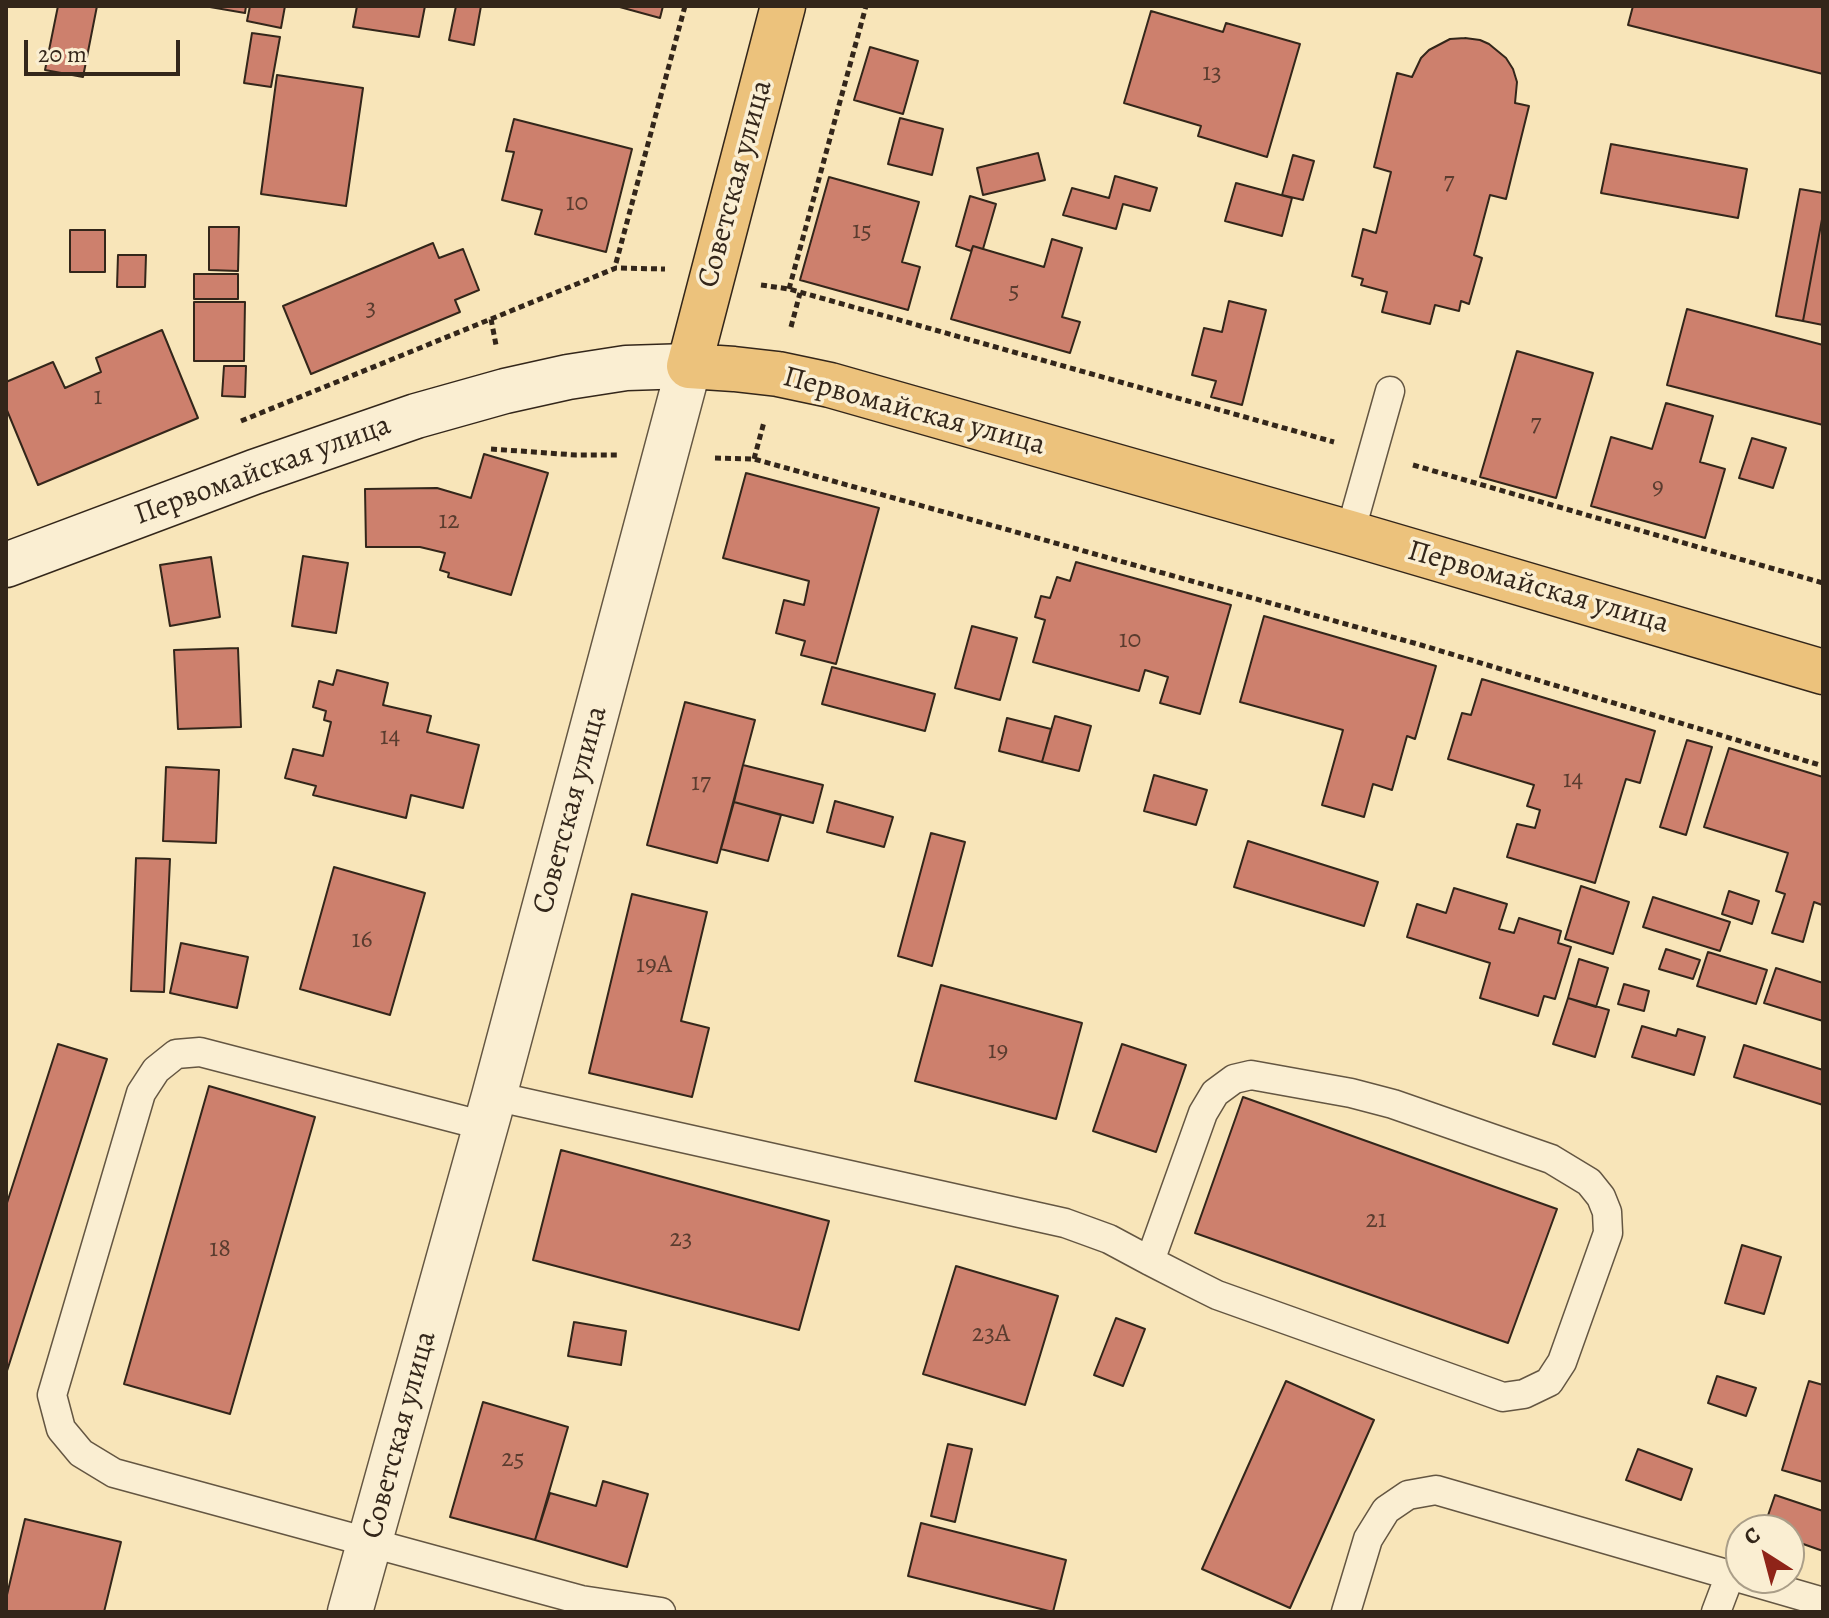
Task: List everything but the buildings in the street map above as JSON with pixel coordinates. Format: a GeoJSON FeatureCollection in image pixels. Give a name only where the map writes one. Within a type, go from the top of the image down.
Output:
{"type":"FeatureCollection","features":[{"type":"Feature","properties":{"kind":"main road","name":"Советская улица"},"geometry":{"type":"LineString","coordinates":[[689,366],[783,6]]}},
{"type":"Feature","properties":{"kind":"main road","name":"Первомайская улица"},"geometry":{"type":"LineString","coordinates":[[689,366],[778,374],[830,385],[1823,672]]}},
{"type":"Feature","properties":{"kind":"street","name":"Советская улица"},"geometry":{"type":"LineString","coordinates":[[350,1612],[489,1111],[689,366]]}},
{"type":"Feature","properties":{"kind":"street","name":"Первомайская улица"},"geometry":{"type":"LineString","coordinates":[[6,565],[254,472],[416,416],[568,377],[626,368],[689,366]]}},
{"type":"Feature","properties":{"kind":"lane"},"geometry":{"type":"LineString","coordinates":[[1350,533],[1390,391]]}},
{"type":"Feature","properties":{"kind":"lane"},"geometry":{"type":"LineString","coordinates":[[661,1612],[581,1600],[114,1473],[81,1453],[61,1429],[52,1395],[141,1093],[156,1070],[176,1054],[200,1052],[1065,1223],[1109,1239],[1150,1261],[1217,1295],[1503,1397],[1524,1394],[1549,1382],[1562,1362],[1608,1233],[1607,1212],[1601,1197],[1589,1182],[1551,1159],[1393,1104],[1251,1075],[1234,1079],[1215,1093],[1203,1113],[1150,1261]]}},
{"type":"Feature","properties":{"kind":"lane"},"geometry":{"type":"LineString","coordinates":[[1346,1612],[1368,1539],[1386,1510],[1408,1495],[1436,1490],[1725,1574]]}},
{"type":"Feature","properties":{"kind":"lane"},"geometry":{"type":"LineString","coordinates":[[1716,1612],[1725,1588]]}},
{"type":"Feature","properties":{"kind":"lane"},"geometry":{"type":"LineString","coordinates":[[1795,1594],[1823,1602]]}},
{"type":"Feature","properties":{"kind":"path"},"geometry":{"type":"LineString","coordinates":[[616,263],[685,6]]}},
{"type":"Feature","properties":{"kind":"path"},"geometry":{"type":"LineString","coordinates":[[789,289],[866,6]]}},
{"type":"Feature","properties":{"kind":"path"},"geometry":{"type":"LineString","coordinates":[[241,420],[616,268],[671,269],[789,289],[1823,583]]}},
{"type":"Feature","properties":{"kind":"path"},"geometry":{"type":"LineString","coordinates":[[486,449],[576,455],[754,459],[1421,645],[1823,766]]}}]}
